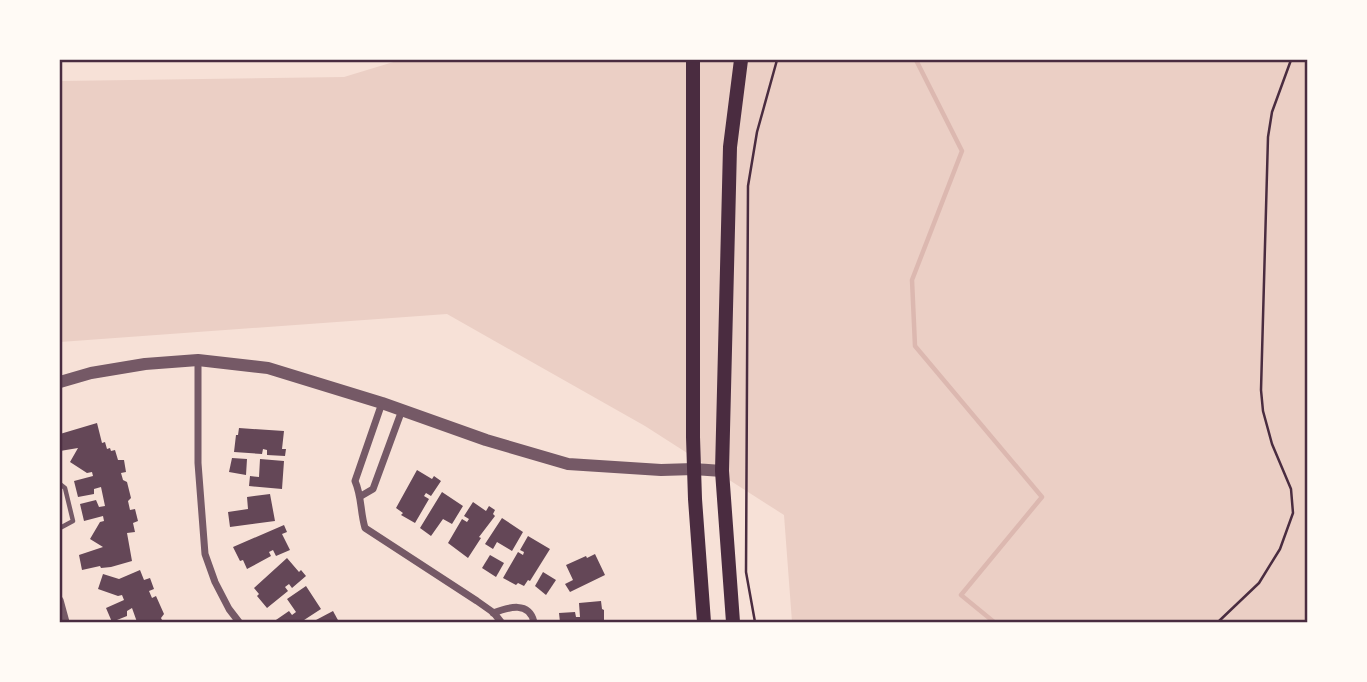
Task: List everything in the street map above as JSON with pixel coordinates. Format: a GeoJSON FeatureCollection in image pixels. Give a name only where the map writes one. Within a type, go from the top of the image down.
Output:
{"type":"FeatureCollection","features":[{"type":"Feature","properties":{"kind":"main road"},"geometry":{"type":"LineString","coordinates":[[693,60],[694,469],[704,622]]}},
{"type":"Feature","properties":{"kind":"main road"},"geometry":{"type":"LineString","coordinates":[[733,622],[722,471],[730,147],[741,60]]}},
{"type":"Feature","properties":{"kind":"street"},"geometry":{"type":"LineString","coordinates":[[60,382],[91,373],[145,364],[198,360],[268,368],[382,403],[486,440],[568,464],[722,471]]}},
{"type":"Feature","properties":{"kind":"street"},"geometry":{"type":"LineString","coordinates":[[198,360],[198,463],[205,554],[215,582],[239,622]]}},
{"type":"Feature","properties":{"kind":"street"},"geometry":{"type":"LineString","coordinates":[[382,403],[355,481],[361,496],[360,510],[365,528],[493,612],[501,622]]}},
{"type":"Feature","properties":{"kind":"street"},"geometry":{"type":"LineString","coordinates":[[361,496],[373,489],[402,410]]}},
{"type":"Feature","properties":{"kind":"street"},"geometry":{"type":"LineString","coordinates":[[60,600],[66,622]]}},
{"type":"Feature","properties":{"kind":"street"},"geometry":{"type":"LineString","coordinates":[[493,612],[511,607],[524,609],[533,617],[534,622]]}},
{"type":"Feature","properties":{"kind":"lane"},"geometry":{"type":"LineString","coordinates":[[60,484],[65,488],[73,521],[60,528]]}},
{"type":"Feature","properties":{"kind":"path"},"geometry":{"type":"LineString","coordinates":[[755,622],[746,572],[748,186],[757,132],[776,60]]}},
{"type":"Feature","properties":{"kind":"path"},"geometry":{"type":"LineString","coordinates":[[1218,622],[1259,583],[1280,549],[1293,513],[1291,489],[1272,444],[1261,390],[1268,137],[1272,112],[1292,60]]}},
{"type":"Feature","properties":{"kind":"shaded area"},"geometry":{"type":"Polygon","coordinates":[[[400,60],[1307,60],[1307,622],[792,622],[784,515],[645,426],[447,314],[60,342],[60,81],[344,77],[400,60]]]}},
{"type":"Feature","properties":{"kind":"building"},"geometry":{"type":"Polygon","coordinates":[[[97,423],[102,443],[105,442],[107,449],[115,450],[118,460],[124,460],[126,472],[121,473],[123,480],[127,482],[131,498],[128,501],[130,510],[135,509],[138,521],[133,523],[135,532],[127,533],[132,561],[111,567],[100,566],[82,570],[79,555],[103,547],[90,539],[100,522],[104,521],[103,516],[84,521],[80,504],[96,500],[99,507],[105,506],[101,487],[94,489],[94,494],[78,497],[74,481],[93,476],[92,472],[87,473],[70,462],[78,448],[60,451],[60,434],[97,423]]]}},
{"type":"Feature","properties":{"kind":"building"},"geometry":{"type":"Polygon","coordinates":[[[239,428],[284,431],[282,449],[286,449],[285,456],[267,455],[267,450],[263,449],[262,454],[234,452],[239,428]]]}},
{"type":"Feature","properties":{"kind":"building"},"geometry":{"type":"Polygon","coordinates":[[[232,458],[247,459],[246,475],[229,472],[232,458]]]}},
{"type":"Feature","properties":{"kind":"building"},"geometry":{"type":"Polygon","coordinates":[[[260,459],[284,461],[282,489],[249,486],[250,476],[259,477],[260,459]]]}},
{"type":"Feature","properties":{"kind":"building"},"geometry":{"type":"Polygon","coordinates":[[[417,470],[441,481],[431,496],[426,493],[424,496],[429,499],[415,523],[401,515],[403,513],[396,508],[417,470]]]}},
{"type":"Feature","properties":{"kind":"building"},"geometry":{"type":"Polygon","coordinates":[[[442,492],[463,506],[452,524],[443,519],[431,536],[420,528],[442,492]]]}},
{"type":"Feature","properties":{"kind":"building"},"geometry":{"type":"Polygon","coordinates":[[[270,494],[275,521],[230,527],[228,512],[248,509],[247,497],[270,494]]]}},
{"type":"Feature","properties":{"kind":"building"},"geometry":{"type":"Polygon","coordinates":[[[473,502],[486,511],[489,506],[495,510],[495,516],[479,537],[481,538],[468,558],[448,543],[462,519],[467,522],[469,519],[464,516],[473,502]]]}},
{"type":"Feature","properties":{"kind":"building"},"geometry":{"type":"Polygon","coordinates":[[[502,518],[523,532],[512,551],[497,542],[493,549],[485,544],[502,518]]]}},
{"type":"Feature","properties":{"kind":"building"},"geometry":{"type":"Polygon","coordinates":[[[284,525],[287,532],[282,534],[290,550],[276,556],[273,550],[269,552],[271,556],[247,569],[233,547],[284,525]]]}},
{"type":"Feature","properties":{"kind":"building"},"geometry":{"type":"Polygon","coordinates":[[[528,536],[550,549],[530,581],[524,586],[518,583],[516,585],[503,578],[518,552],[523,555],[524,552],[520,550],[528,536]]]}},
{"type":"Feature","properties":{"kind":"building"},"geometry":{"type":"Polygon","coordinates":[[[595,554],[605,575],[570,592],[565,584],[573,580],[566,565],[595,554]]]}},
{"type":"Feature","properties":{"kind":"building"},"geometry":{"type":"Polygon","coordinates":[[[490,555],[504,563],[496,577],[482,568],[490,555]]]}},
{"type":"Feature","properties":{"kind":"building"},"geometry":{"type":"Polygon","coordinates":[[[287,558],[306,576],[292,588],[289,584],[285,587],[288,591],[267,608],[254,588],[287,558]]]}},
{"type":"Feature","properties":{"kind":"building"},"geometry":{"type":"Polygon","coordinates":[[[140,570],[144,580],[150,578],[154,589],[149,591],[152,598],[156,596],[164,614],[161,618],[163,622],[137,622],[132,608],[127,611],[127,616],[112,622],[106,608],[124,600],[122,595],[98,589],[103,574],[119,579],[140,570]]]}},
{"type":"Feature","properties":{"kind":"building"},"geometry":{"type":"Polygon","coordinates":[[[543,572],[556,580],[546,595],[535,586],[543,572]]]}},
{"type":"Feature","properties":{"kind":"building"},"geometry":{"type":"Polygon","coordinates":[[[306,586],[321,609],[301,622],[273,622],[289,611],[292,615],[296,612],[287,599],[306,586]]]}},
{"type":"Feature","properties":{"kind":"building"},"geometry":{"type":"Polygon","coordinates":[[[601,601],[604,622],[560,622],[559,613],[575,612],[576,617],[580,617],[579,603],[601,601]]]}},
{"type":"Feature","properties":{"kind":"building"},"geometry":{"type":"Polygon","coordinates":[[[333,611],[339,622],[316,620],[333,611]]]}},
{"type":"Feature","properties":{"kind":"waterway"},"geometry":{"type":"LineString","coordinates":[[916,60],[962,151],[912,280],[915,346],[1042,497],[961,595],[994,622]]}}]}
